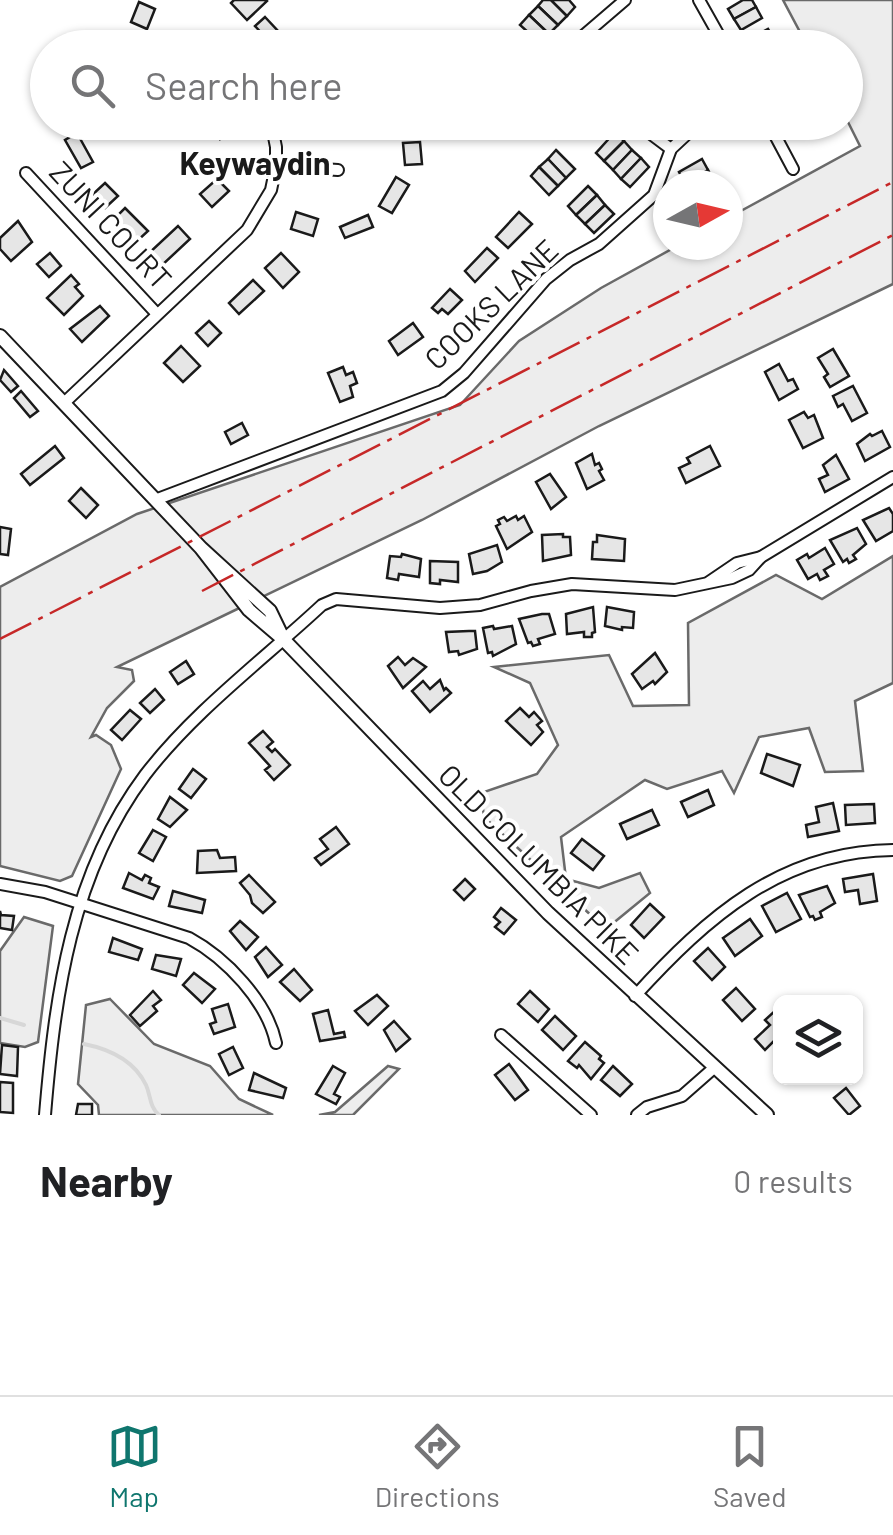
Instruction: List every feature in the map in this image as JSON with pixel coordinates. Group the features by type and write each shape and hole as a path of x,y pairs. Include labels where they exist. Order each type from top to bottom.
{"street":[{"path":"590,30 625,0"},
{"path":"699,0 716,30"},
{"path":"64,404 247,230 271,190 276,166 273,140"},
{"path":"659,140 670,149"},
{"name":"COOKS LANE","path":"155,500 442,391 464,373 546,279 599,244 654,195 670,149 680,140"},
{"path":"778,140 793,169"},
{"path":"276,166 338,170"},
{"name":"ZUNI COURT","path":"26,173 157,314"},
{"name":"OLD COLUMBIA PIKE","path":"0,336 200,548 249,610 284,640 478,844 635,996 767,1115"},
{"path":"45,1115 59,996 78,902 100,850 146,775 191,724 322,605 336,599 462,608 572,584 658,590 740,575 761,557 893,476"},
{"path":"635,996 703,926 789,870 841,854 893,850"},
{"path":"0,884 46,892 189,938 203,946 217,956 261,1006 276,1043"},
{"path":"501,1034 592,1115"},
{"path":"637,1115 682,1096 715,1067"}],"shaded area":[{"path":"783,0 893,0 893,284 599,426 422,520 117,667 132,670 134,681 107,708 91,737 96,735 111,745 121,769 72,876 60,881 0,866 0,587 137,514 460,405 519,341 653,259 743,260 743,210 860,146 857,140 863,140 863,30 799,30"},
{"path":"893,556 893,683 855,701 863,771 825,772 809,728 759,737 734,793 722,771 667,789 645,780 561,837 566,879 599,888 640,873 650,893 606,929 484,817 481,793 537,774 558,745 530,683 494,667 609,655 633,706 689,705 688,623 776,575 822,599"},
{"path":"24,917 53,926 38,1042 25,1047 0,1043 0,951"},
{"path":"110,999 154,1044 210,1066 239,1099 273,1115 99,1115 98,1105 78,1084 86,1005"},
{"path":"388,1066 399,1069 353,1115 319,1115 335,1112"}],"building":[{"path":"543,0 551,0 567,16 558,25 538,6"},
{"path":"551,0 569,0 575,7 567,16"},
{"path":"743,0 752,0 756,7 734,19 728,9"},
{"path":"267,1 247,20 231,3"},
{"path":"139,2 155,9 147,29 131,22"},
{"path":"538,6 558,25 545,30 529,15"},
{"path":"756,7 762,18 741,30 734,19"},
{"path":"529,15 545,30 526,30 520,25"},
{"path":"265,17 277,30 259,30 255,26"},
{"path":"65,140 81,140 93,162 81,168"},
{"path":"608,140 624,141 604,161 596,153"},
{"path":"624,141 632,150 613,170 604,161"},
{"path":"420,142 422,164 405,165 403,143"},
{"path":"556,150 575,169 566,178 548,159"},
{"path":"632,150 641,158 621,179 613,170"},
{"path":"641,158 649,167 630,187 621,179"},
{"path":"548,159 566,178 558,186 539,167"},
{"path":"702,159 708,170 683,170"},
{"path":"539,167 558,186 549,195 531,176"},
{"path":"396,177 409,185 392,213 379,206"},
{"path":"217,179 229,191 212,207 200,194"},
{"path":"105,183 118,196 105,208 92,195"},
{"path":"588,186 597,195 576,215 568,206"},
{"path":"597,195 605,205 585,224 576,215"},
{"path":"605,205 614,214 594,233 585,224"},
{"path":"125,208 148,231 136,242 114,219"},
{"path":"296,212 318,219 313,236 291,229"},
{"path":"519,212 532,224 508,248 496,237"},
{"path":"368,215 373,227 345,238 340,227"},
{"path":"18,221 32,242 11,261 0,249 0,238"},
{"path":"178,226 190,239 160,267 148,254"},
{"path":"487,248 498,258 475,282 465,271"},
{"path":"50,253 61,266 49,277 37,264"},
{"path":"281,253 299,272 283,288 265,268"},
{"path":"71,275 83,296 64,315 47,298"},
{"path":"253,280 264,291 239,314 229,303"},
{"path":"450,289 462,300 448,314 442,309 438,313 432,308"},
{"path":"100,306 109,316 82,342 70,329"},
{"path":"209,321 221,333 208,346 196,333"},
{"path":"413,323 423,337 398,355 389,341"},
{"path":"181,346 200,366 183,382 164,363"},
{"path":"833,349 849,376 830,387 824,377 828,374 818,358"},
{"path":"779,364 788,381 793,379 798,389 779,400 765,372"},
{"path":"343,367 346,375 353,372 357,383 350,386 353,397 340,402 328,373"},
{"path":"4,370 18,386 11,392 0,380"},
{"path":"853,386 867,413 852,421 843,404 838,407 833,396"},
{"path":"21,391 38,411 30,417 14,398"},
{"path":"804,412 808,418 814,415 823,438 803,448 789,420"},
{"path":"242,423 248,435 231,444 225,432"},
{"path":"882,431 890,447 865,461 857,444"},
{"path":"55,446 64,458 30,485 21,474"},
{"path":"710,446 720,466 686,483 679,468 690,463 687,458"},
{"path":"592,454 604,480 587,489 576,463"},
{"path":"836,455 849,479 825,492 819,479 828,475 823,465"},
{"path":"550,474 566,497 551,509 536,482"},
{"path":"81,488 98,505 86,518 69,501"},
{"path":"889,508 893,531 876,541 863,520"},
{"path":"516,516 518,520 524,516 532,532 507,549 496,526 504,517 507,521"},
{"path":"0,527 11,529 8,555 0,554"},
{"path":"857,528 866,544 853,555 856,559 843,562 830,540"},
{"path":"542,535 570,537 571,555 543,561"},
{"path":"597,535 625,539 624,561 592,559"},
{"path":"497,545 502,562 473,574 469,554"},
{"path":"825,548 834,564 824,570 828,576 820,580 817,574 808,579 797,560"},
{"path":"402,554 421,559 419,577 399,574 398,580 387,578 390,556"},
{"path":"430,561 458,562 458,582 430,583"},
{"path":"593,607 592,637 584,637 584,632 567,634 566,614"},
{"path":"607,607 634,612 633,628 605,626"},
{"path":"549,614 555,634 538,639 540,644 533,646 528,643 519,619"},
{"path":"512,626 516,644 493,656 488,653 483,628"},
{"path":"475,631 477,649 459,655 458,651 449,652 446,632"},
{"path":"655,653 667,672 655,684 653,681 642,689 632,674"},
{"path":"398,657 405,665 413,658 426,667 403,688 388,666"},
{"path":"186,661 194,674 178,684 170,672"},
{"path":"440,680 444,690 451,693 430,712 412,691 423,681 430,689"},
{"path":"155,689 164,700 150,713 140,703"},
{"path":"520,708 529,717 534,712 542,721 537,725 543,732 531,745 506,721"},
{"path":"130,710 141,719 122,740 111,730"},
{"path":"263,731 273,742 267,747 272,752 275,749 290,765 274,780 265,770 270,766 249,743"},
{"path":"767,754 800,765 793,786 761,773"},
{"path":"193,769 206,779 191,798 179,789"},
{"path":"708,790 714,805 688,817 681,802"},
{"path":"170,797 187,810 170,827 158,819"},
{"path":"833,803 839,831 808,837 806,825 819,822 816,807"},
{"path":"874,804 875,823 846,825 845,805"},
{"path":"652,810 659,825 627,839 620,824"},
{"path":"336,827 349,844 321,865 315,858 328,849 320,839"},
{"path":"153,830 166,837 153,861 139,853"},
{"path":"582,839 604,856 593,870 571,853"},
{"path":"217,850 220,858 235,857 236,871 197,873 198,851"},
{"path":"129,873 142,880 145,875 151,878 149,883 159,887 153,899 123,888"},
{"path":"873,874 877,901 860,904 858,890 845,892 843,879"},
{"path":"249,875 275,902 263,913 240,883"},
{"path":"465,879 475,889 464,900 454,890"},
{"path":"827,886 835,903 815,920 799,895"},
{"path":"173,891 205,900 202,913 169,906"},
{"path":"787,893 801,919 776,932 762,906"},
{"path":"650,904 664,917 644,938 631,925"},
{"path":"501,908 516,920 504,934 495,927 500,922 494,917"},
{"path":"0,911 1,915 14,916 12,930 0,928"},
{"path":"750,919 762,936 735,956 723,938"},
{"path":"240,921 258,937 246,950 230,931"},
{"path":"113,938 142,949 138,960 109,952"},
{"path":"266,947 282,965 268,977 255,957"},
{"path":"708,948 725,967 712,980 694,961"},
{"path":"156,955 181,959 176,976 152,969"},
{"path":"294,969 312,990 300,1001 280,982"},
{"path":"194,973 215,989 202,1003 183,985"},
{"path":"736,988 755,1009 742,1021 723,1000"},
{"path":"153,991 161,1000 153,1006 157,1011 140,1026 130,1015"},
{"path":"530,991 549,1009 538,1022 518,1004"},
{"path":"377,995 388,1006 368,1025 355,1011"},
{"path":"228,1004 235,1027 214,1034 210,1024 216,1022 212,1009"},
{"path":"328,1010 334,1034 344,1032 345,1037 320,1041 313,1014"},
{"path":"773,1013 773,1042 765,1050 755,1039 770,1025 765,1020"},
{"path":"555,1016 576,1036 563,1050 542,1030"},
{"path":"394,1021 410,1039 396,1051 384,1030"},
{"path":"585,1042 604,1063 591,1079 579,1065 577,1068 568,1061"},
{"path":"2,1045 18,1047 17,1076 0,1074"},
{"path":"233,1047 243,1068 229,1075 219,1054"},
{"path":"509,1064 528,1090 515,1100 495,1075"},
{"path":"333,1066 345,1073 334,1094 340,1097 336,1104 316,1094"},
{"path":"613,1066 632,1084 620,1096 601,1080"},
{"path":"254,1073 286,1088 283,1098 249,1090"},
{"path":"0,1082 13,1083 13,1113 0,1112"},
{"path":"846,1088 860,1106 849,1115 834,1098"},
{"path":"78,1104 92,1104 92,1115 76,1115"}],"waterway":[{"path":"0,1018 24,1025"},
{"path":"84,1044 128,1062 141,1076 159,1115"}],"power":[{"path":"0,639 893,182"},
{"path":"202,591 893,235"}],"district":[{"name":"Keywaydin","path":"255,164"}]}
